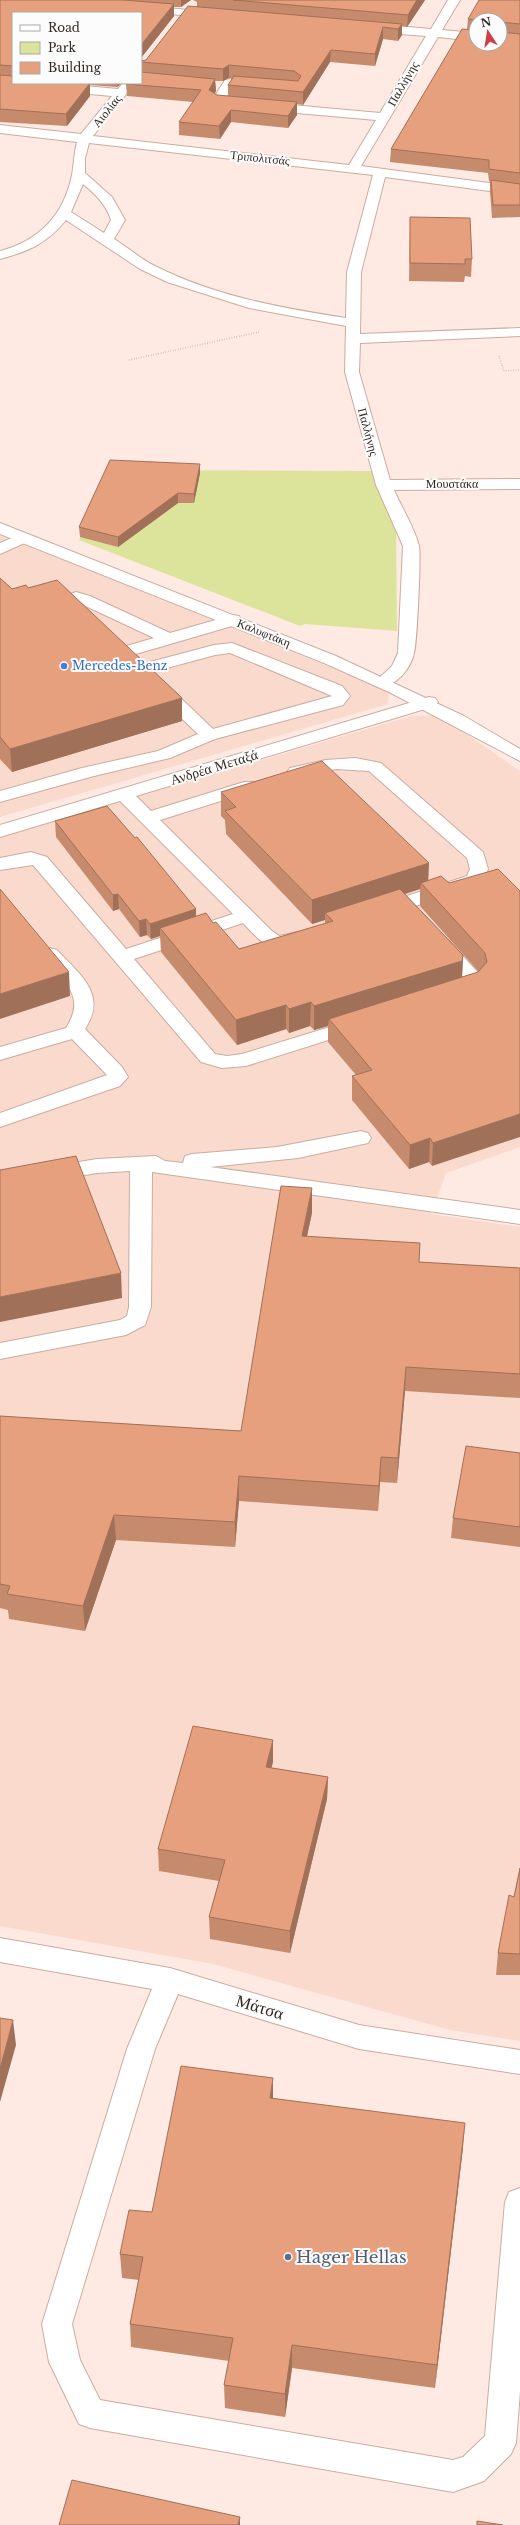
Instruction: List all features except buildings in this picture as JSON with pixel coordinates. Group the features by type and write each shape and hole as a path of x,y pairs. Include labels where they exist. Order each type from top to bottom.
{"street":[{"path":"176,25 195,0"},
{"name":"Παλλήνης","path":"354,169 432,33 454,0"},
{"path":"132,8 225,16"},
{"path":"361,28 468,36"},
{"path":"0,82 12,83"},
{"path":"265,86 229,83 217,102 384,117"},
{"path":"20,84 120,94"},
{"name":"Αιολίας","path":"84,139 128,84"},
{"path":"211,86 226,87"},
{"name":"Τριπολιτσάς","path":"0,129 354,169 520,191"},
{"path":"0,255 30,245 56,227 65,214 80,174 79,158 84,139"},
{"name":"Παλλήνης","path":"380,173 354,272 351,339 352,372 384,485 411,546 406,653 399,668 384,681"},
{"path":"80,174 104,197 117,214 118,220 108,240"},
{"path":"65,214 108,240 150,269 176,280 228,297 313,317 352,323"},
{"path":"351,339 520,332"},
{"name":"Μουστάκα","path":"384,485 520,484"},
{"name":"Καλυφτάκη","path":"0,528 384,681 428,702 476,728 520,756"},
{"path":"0,549 23,538"},
{"path":"95,628 68,604 68,600 76,597 84,599 169,639"},
{"path":"209,735 116,648 169,639 233,620"},
{"path":"0,797 89,772 153,759 191,745 209,735 337,701 341,696 336,690 232,648 214,650 141,670"},
{"name":"Ανδρέα Μεταξά","path":"0,831 428,702"},
{"path":"150,817 273,779 334,763 353,762 375,767 476,856 480,869 475,880 366,916"},
{"path":"124,794 150,817 246,916 275,943 314,933"},
{"path":"0,864 31,858 40,861 208,1058 218,1062 233,1063 246,1060 372,1020"},
{"path":"404,903 472,977 474,984 468,990 438,999"},
{"path":"121,957 246,916"},
{"path":"0,1054 73,1032 83,1019 86,1003 83,993 36,939"},
{"path":"0,1120 113,1082 118,1077 115,1071 81,1035 73,1032"},
{"path":"0,1182 97,1166 242,1159 323,1148 361,1138"},
{"path":"141,1164 520,1217"},
{"path":"0,1351 126,1328 137,1320 140,1308 141,1164"},
{"name":"Μάτσα","path":"0,1950 170,1980 359,2037 520,2063"},
{"path":"170,1980 141,2049 57,2324 64,2362 90,2413 453,2476 473,2470 500,2443 520,2202"}],"path":[{"path":"129,360 211,344 313,317"}],"shaded area":[{"path":"0,533 389,691 388,704 0,817"},
{"path":"439,715 520,771 520,1147 446,1173 431,1214 520,1227 520,2041 450,2030 213,1964 0,1926 0,837 411,716"}],"green space":[{"path":"111,470 371,471 396,530 397,631 305,624 300,626 79,540"}],"place":[{"name":"Mercedes-Benz","path":"64,666"},
{"name":"Hager Hellas","path":"288,2257"}]}
